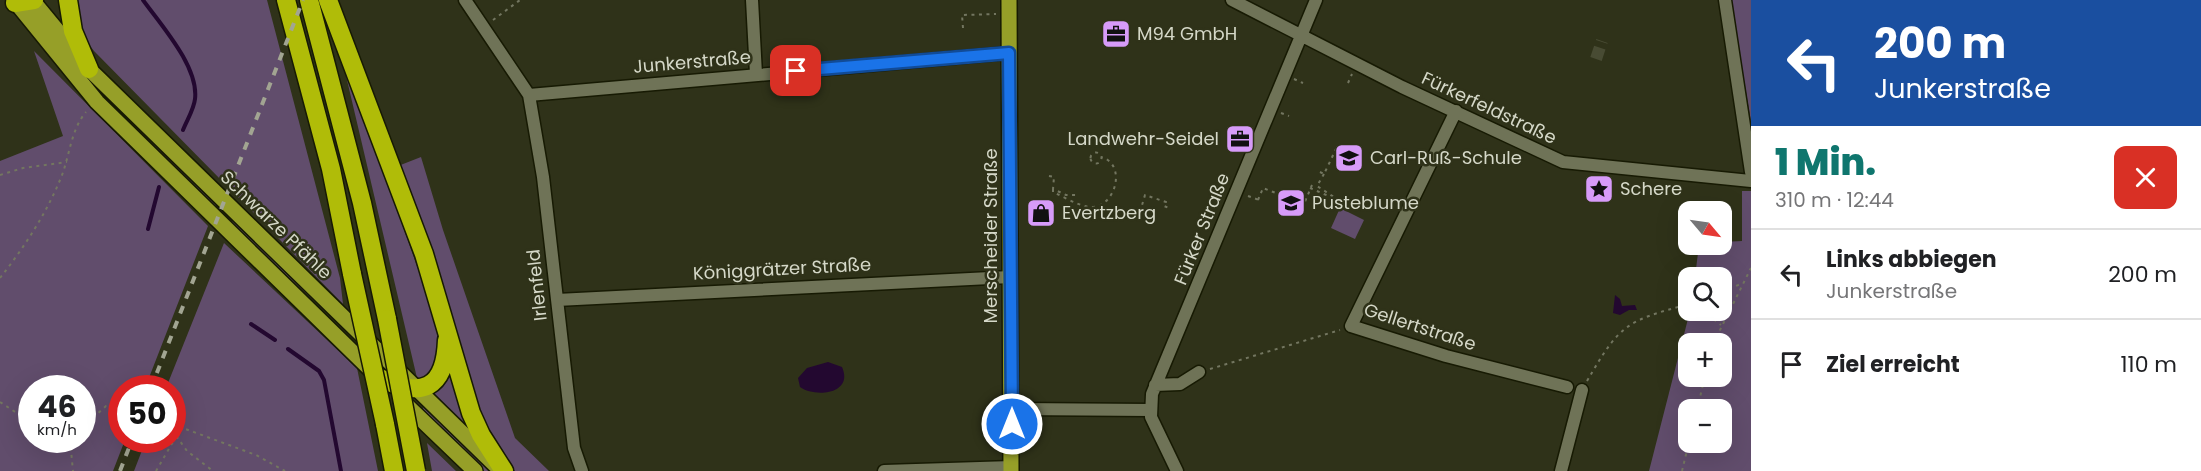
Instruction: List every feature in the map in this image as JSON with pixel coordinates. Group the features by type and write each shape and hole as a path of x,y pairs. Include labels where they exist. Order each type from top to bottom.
{"highway":[{"path":"68,0 73,31 89,69"},
{"path":"309,0 362,202 416,471"},
{"path":"328,0 406,203 448,326 475,423 503,471"},
{"path":"286,3 331,169 394,471"},
{"path":"380,378 396,386 417,390 433,383 442,373 445,365 448,326"}],"main road":[{"name":"Merscheider Straße","path":"1009,0 1012,469"},
{"name":"Schwarze Pfähle","path":"24,1 89,69 503,471"},
{"name":"Schwarze Pfähle","path":"24,1 97,102 475,471"}],"street":[{"path":"465,0 529,95"},
{"path":"752,0 756,74"},
{"name":"Fürkerfeldstraße","path":"1232,0 1563,162 1751,181"},
{"name":"Fürker Straße","path":"1150,410 1155,385 1316,0"},
{"path":"1725,0 1751,172"},
{"name":"Junkerstraße","path":"529,95 1009,53"},
{"name":"Irlenfeld","path":"529,95 543,177 574,448 582,471"},
{"name":"Gellertstraße","path":"1456,111 1351,326 1416,347 1567,387"},
{"name":"Königgrätzer Straße","path":"556,300 1010,277"},
{"path":"1155,385 1180,384 1198,372"},
{"path":"1561,471 1582,390"},
{"path":"1012,409 1150,410 1154,425 1177,471"},
{"path":"884,471 1012,469"}],"path":[{"path":"483,28 520,0"},
{"path":"963,28 962,15 996,14"},
{"path":"0,278 41,217 67,162 77,124 97,102"},
{"path":"1337,147 1317,186 1340,201"},
{"path":"1049,176 1054,177 1053,192 1087,207 1096,206 1106,201 1114,190 1116,176 1111,163 1101,157"},
{"path":"0,175 22,168 67,162"},
{"path":"1258,200 1263,188 1304,204 1311,187 1340,201"},
{"path":"1053,189 1066,195 1079,195"},
{"path":"1140,212 1145,195 1166,202 1164,206 1171,209"},
{"path":"1340,201 1338,205 1343,209"},
{"path":"1718,333 1751,268"},
{"path":"1732,287 1741,284"},
{"path":"1582,390 1603,351 1627,327 1648,315 1678,307"},
{"path":"1716,321 1721,325"},
{"path":"1198,372 1351,326"},
{"path":"0,402 18,414"},
{"path":"96,415 108,406"},
{"path":"186,429 256,455 285,471"},
{"path":"186,449 213,471"},
{"path":"72,453 74,471"},
{"path":"156,471 166,453"},
{"path":"1682,471 1686,453"}],"shaded area":[{"path":"75,0 267,0 340,278 343,304 94,51 80,33"},
{"path":"1731,0 1751,0 1751,122 1733,14"},
{"path":"40,26 217,202 215,208 106,101"},
{"path":"339,46 435,317 439,348 436,361 428,377 417,378"},
{"path":"34,51 208,226 150,375 108,375 108,453 120,453 113,471 0,471 0,161 63,136"},
{"path":"421,157 443,230 515,438 549,471 515,471 498,454 482,425 398,166"},
{"path":"1742,191 1751,191 1751,471 1649,471 1678,358 1678,387 1732,387 1732,333 1684,333 1687,321 1732,321 1732,267 1696,267 1698,255 1732,255 1732,242 1742,241"},
{"path":"1340,208 1364,220 1355,239 1331,228"},
{"path":"233,220 325,308 333,318 231,224"},
{"path":"224,243 357,368 378,471 134,471 141,453 186,453 186,375 171,375"},
{"path":"1615,295 1620,299 1622,306 1635,305 1637,310 1629,310 1620,315 1613,313"},
{"path":"828,362 842,367 843,383 838,388 823,393 800,387 798,378 807,368"},
{"path":"451,363 472,433 433,396"},
{"path":"423,407 492,471 484,471 424,415"},
{"path":"427,443 456,471 432,471"}],"waterway":[{"path":"143,0 177,47 191,74 195,87 195,99 183,130"},
{"path":"148,229 159,187"},
{"path":"251,324 275,340"},
{"path":"288,349 319,371 324,380 341,471"}],"tunnel":[{"path":"1596,59 1602,41"}],"railway":[{"path":"156,375 303,0"},
{"path":"120,471 127,453"}],"place":[{"name":"M94 GmbH","path":"1116,34"},
{"name":"Landwehr-Seidel","path":"1240,139"},
{"name":"Carl-Ruß-Schule","path":"1349,158"},
{"name":"Schere","path":"1599,189"},
{"name":"Pusteblume","path":"1291,203"},
{"name":"Evertzberg","path":"1041,213"}],"route":[{"path":"796,71 1009,53 1012,424"}]}
